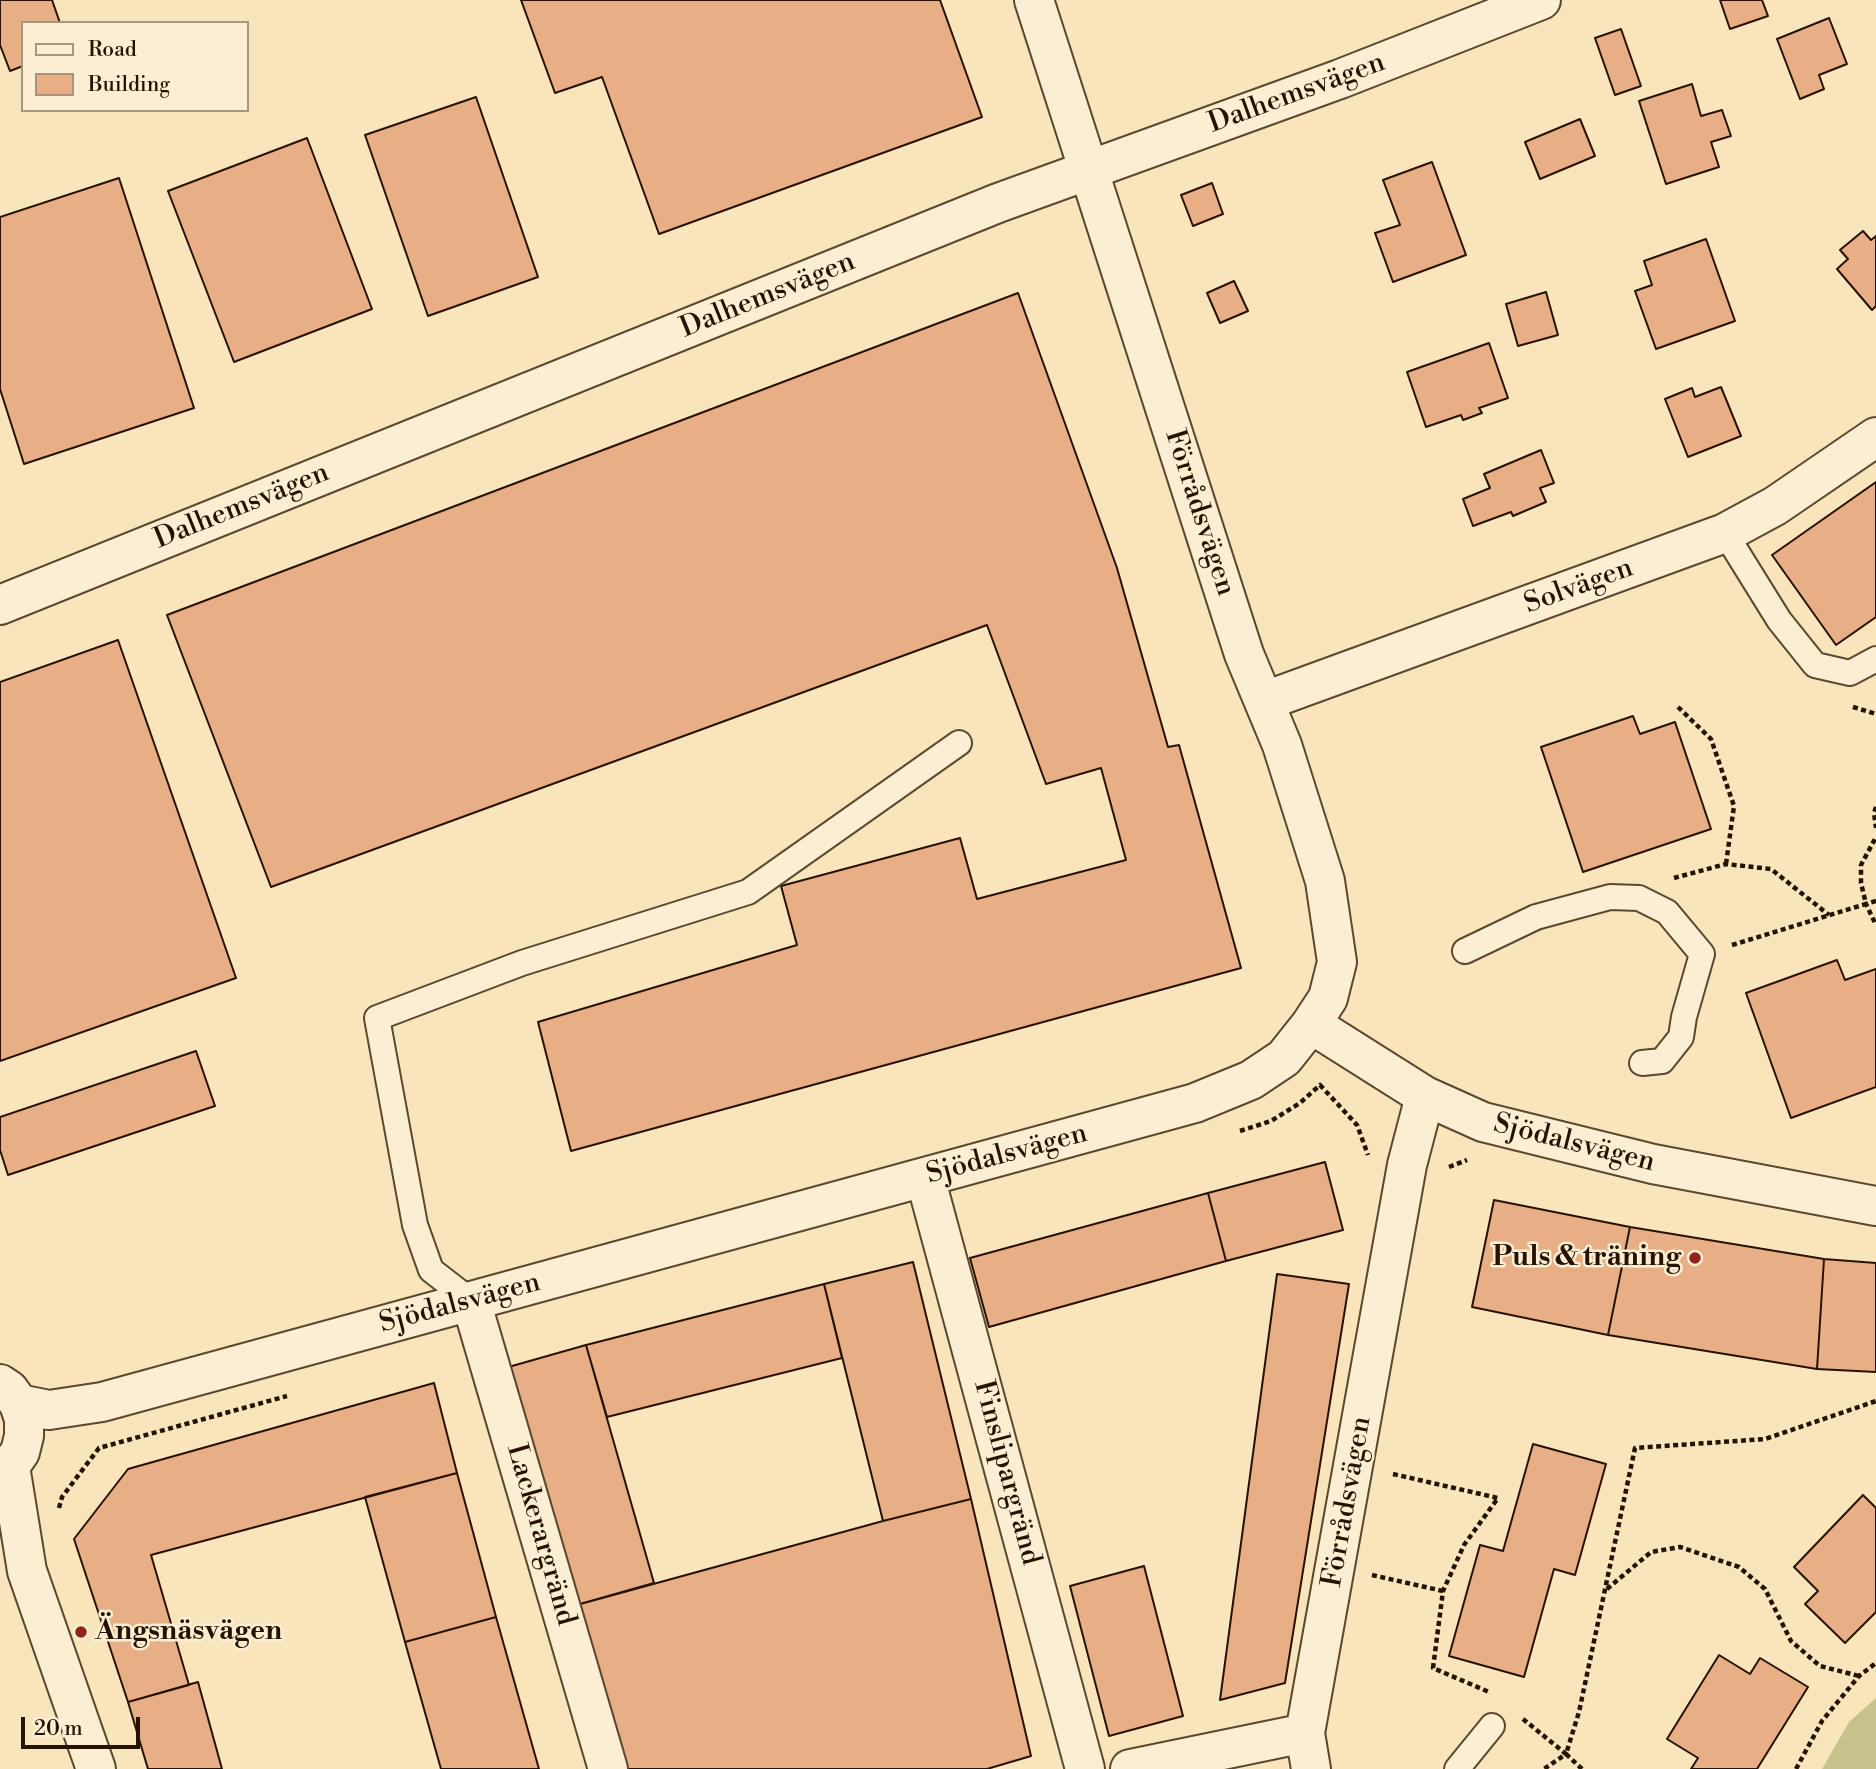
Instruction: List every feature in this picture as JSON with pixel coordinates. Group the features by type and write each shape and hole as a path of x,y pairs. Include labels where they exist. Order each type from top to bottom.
{"street":[{"name":"Förrådsvägen","path":"1034,0 1244,654 1282,745 1325,881 1337,962 1328,998 1311,1024"},
{"name":"Dalhemsvägen","path":"0,605 985,208 1340,79 1541,0"},
{"name":"Solvägen","path":"1265,701 1725,533 1775,506 1876,437"},
{"name":"Sjödalsvägen","path":"9,1394 49,1410 102,1402 1195,1103 1251,1080 1284,1058 1311,1024 1425,1096 1483,1122 1653,1164 1876,1206"},
{"name":"Förrådsvägen","path":"1130,1769 1308,1751 1336,1567 1407,1165 1425,1096"},
{"name":"Finslipargränd","path":"925,1177 1085,1769"},
{"name":"Lackerargränd","path":"471,1301 608,1769"},
{"path":"9,1394 24,1419 24,1436 10,1464 27,1571 96,1769"},
{"name":"Sjödalsvägen","path":"10,1464 102,1402"},
{"path":"0,1532 27,1571"}],"lane":[{"path":"1725,533 1779,620 1815,665 1850,673 1876,659"},
{"path":"471,1301 431,1270 415,1225 377,1018 522,963 748,892 959,743"},
{"path":"1465,951 1536,917 1610,897 1639,898 1667,912 1702,954 1681,1037 1662,1061 1642,1063"},
{"path":"1457,1769 1492,1726"}],"path":[{"path":"1843,704 1876,714"},
{"path":"1678,707 1711,739 1734,806 1726,864"},
{"path":"1876,807 1876,828"},
{"path":"1876,837 1861,865 1861,883 1866,905 1876,925"},
{"path":"1610,897 1726,864 1771,869 1830,916"},
{"path":"1702,954 1876,901"},
{"path":"1238,1132 1270,1121 1300,1103 1320,1085 1357,1125 1370,1158"},
{"path":"56,1518 62,1497 99,1448 298,1393"},
{"path":"1544,1769 1566,1755 1579,1712 1635,1448 1765,1439 1876,1401"},
{"path":"1354,1465 1498,1498 1464,1545 1443,1591 1433,1668 1491,1693"},
{"path":"1605,1591 1651,1552 1680,1547 1740,1567 1765,1589 1791,1641 1820,1666 1859,1676"},
{"path":"1336,1567 1443,1591"},
{"path":"1796,1769 1822,1721 1859,1676 1876,1663"},
{"path":"1513,1710 1582,1769"}],"shaded area":[{"path":"1876,1698 1876,1769 1822,1769 1849,1722"}],"building":[{"path":"0,0 52,0 59,21 21,21 21,67 10,71 0,45"},
{"path":"521,0 940,0 982,117 659,234 602,77 555,93"},
{"path":"1720,0 1762,0 1768,16 1730,29"},
{"path":"1829,18 1847,64 1819,75 1824,89 1800,99 1777,39"},
{"path":"1621,29 1641,86 1615,95 1595,38"},
{"path":"1692,84 1701,116 1722,110 1731,136 1711,142 1719,167 1666,184 1639,101"},
{"path":"476,97 538,277 428,316 365,135"},
{"path":"1580,119 1595,156 1540,179 1525,142"},
{"path":"307,138 372,309 234,362 168,191"},
{"path":"1432,162 1466,255 1393,282 1375,233 1400,225 1383,180"},
{"path":"119,178 194,408 24,464 0,389 0,217"},
{"path":"1212,183 1223,214 1193,226 1181,195"},
{"path":"1863,231 1871,240 1876,236 1876,306 1872,310 1837,269 1848,259 1840,250"},
{"path":"1706,239 1735,321 1656,349 1635,291 1652,285 1644,261"},
{"path":"1234,281 1248,311 1220,323 1207,293"},
{"path":"1546,292 1558,335 1518,346 1506,304"},
{"path":"1018,293 1117,568 1168,747 1179,745 1241,968 571,1151 538,1022 797,945 781,886 960,838 977,899 1126,860 1101,768 1046,784 987,625 271,887 167,615"},
{"path":"1489,343 1508,398 1479,408 1482,413 1463,420 1461,415 1426,427 1407,372"},
{"path":"1721,387 1741,436 1688,457 1665,399 1692,388 1695,397"},
{"path":"1541,450 1554,483 1540,488 1546,502 1513,516 1511,512 1473,526 1463,499 1490,488 1484,474"},
{"path":"1876,482 1876,617 1836,645 1772,555"},
{"path":"118,640 236,978 0,1061 0,682"},
{"path":"1633,716 1640,734 1675,722 1711,829 1583,872 1541,747"},
{"path":"1837,960 1845,980 1876,969 1876,1087 1791,1118 1746,993"},
{"path":"196,1051 215,1106 8,1175 0,1150 0,1117"},
{"path":"1325,1162 1343,1230 1226,1261 1208,1193"},
{"path":"1208,1193 1226,1261 989,1327 970,1258"},
{"path":"1494,1200 1630,1227 1608,1335 1472,1307"},
{"path":"1630,1227 1824,1259 1817,1369 1608,1335"},
{"path":"1824,1259 1876,1263 1876,1372 1817,1369"},
{"path":"913,1262 971,1499 883,1521 824,1284"},
{"path":"1277,1274 1349,1284 1285,1683 1220,1700"},
{"path":"824,1284 842,1358 607,1417 586,1345"},
{"path":"586,1345 654,1583 573,1606 505,1368"},
{"path":"434,1383 457,1473 151,1555 189,1685 128,1702 74,1539 128,1469"},
{"path":"1533,1444 1606,1464 1575,1575 1554,1569 1524,1677 1449,1656 1480,1545 1503,1551"},
{"path":"457,1473 496,1617 405,1642 365,1497"},
{"path":"1863,1495 1876,1508 1876,1612 1845,1643 1805,1604 1818,1591 1794,1567"},
{"path":"971,1499 1031,1756 987,1769 626,1769 573,1606"},
{"path":"1144,1566 1183,1716 1109,1736 1070,1586"},
{"path":"496,1617 539,1769 441,1769 405,1642"},
{"path":"1719,1655 1750,1674 1760,1658 1808,1687 1757,1769 1691,1769 1698,1758 1667,1739"},
{"path":"198,1682 222,1769 148,1769 128,1702"}],"place":[{"name":"Puls & träning","path":"1695,1258"},
{"name":"Ängsnäsvägen","path":"81,1632"}]}
